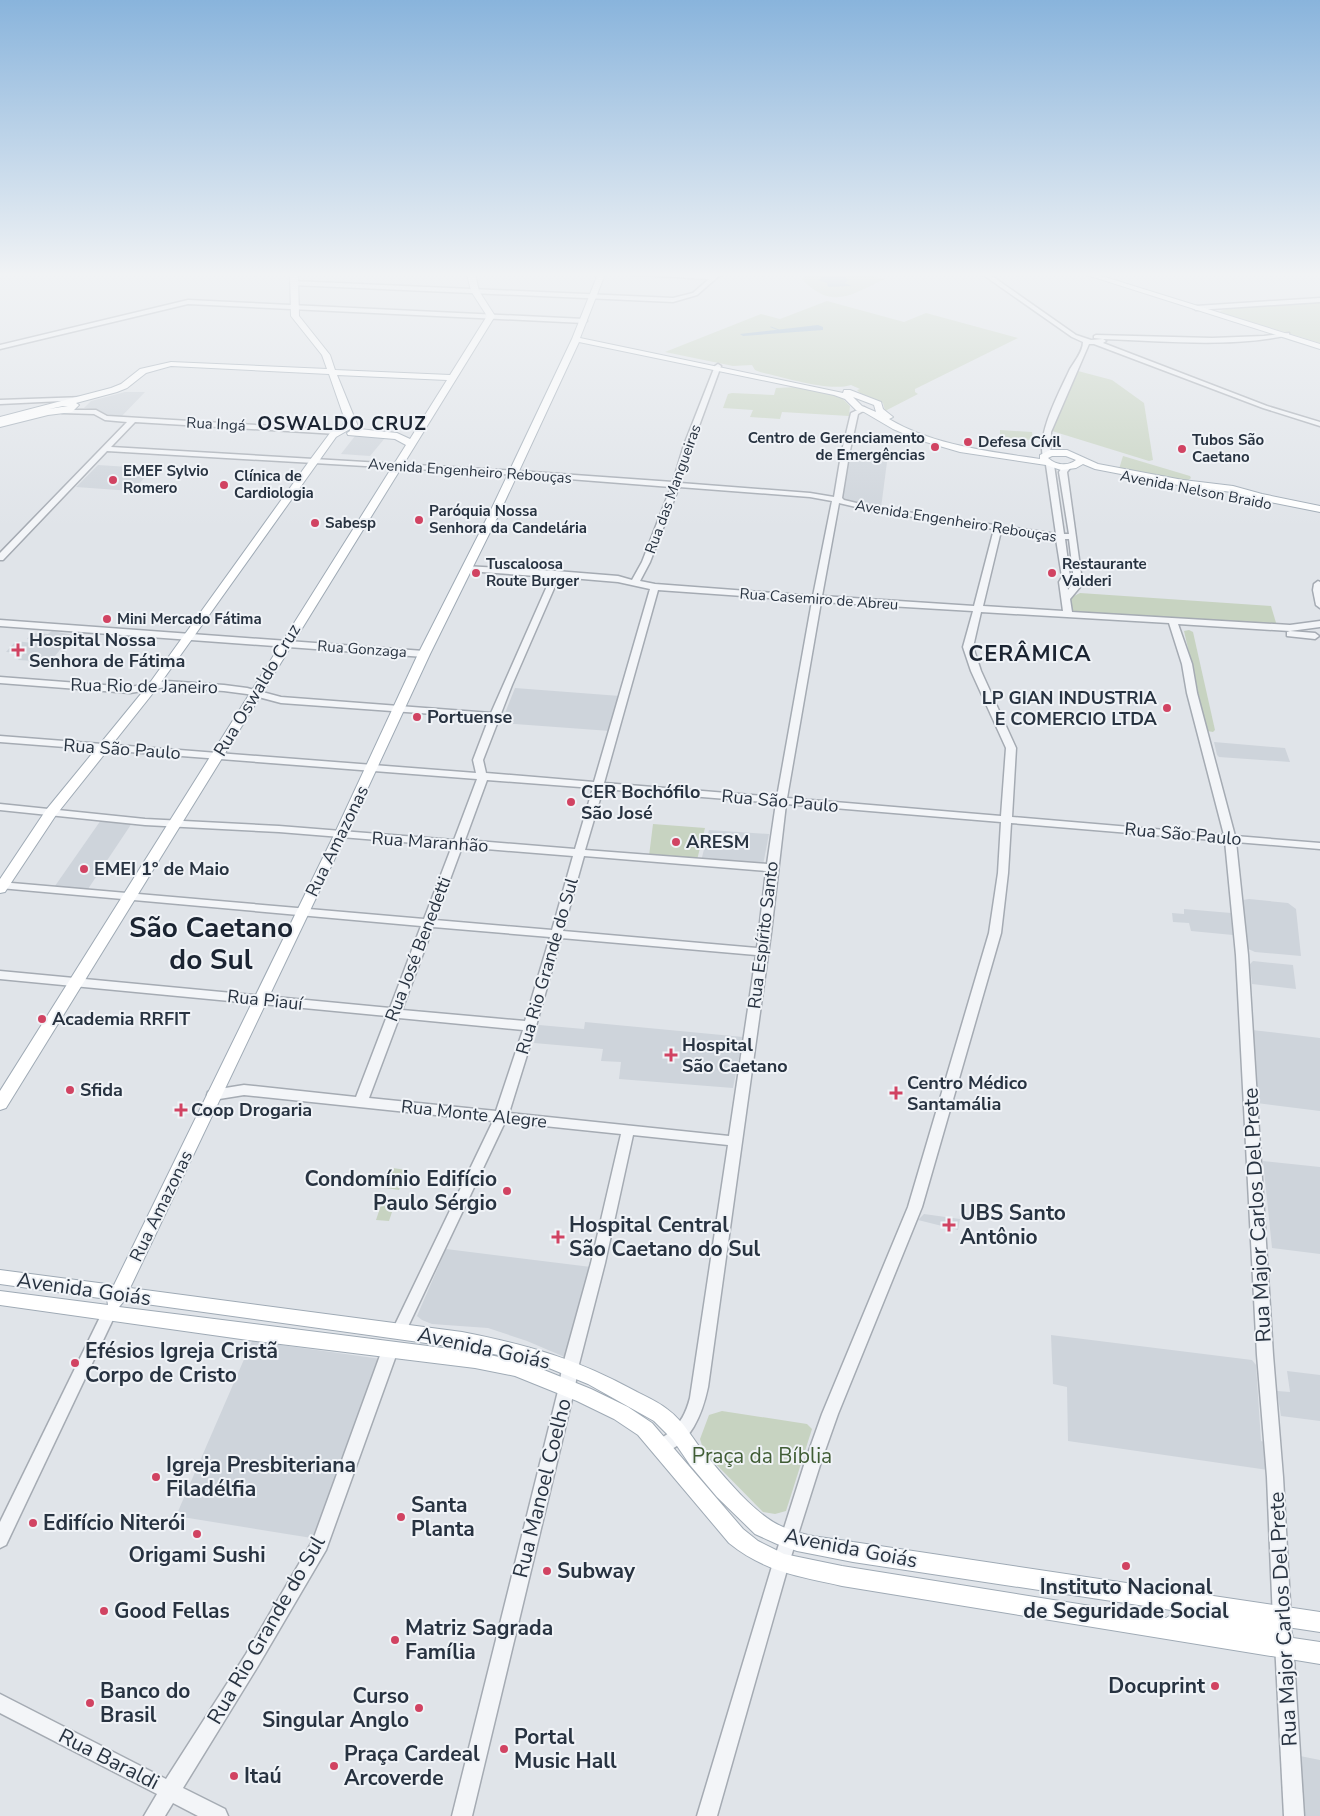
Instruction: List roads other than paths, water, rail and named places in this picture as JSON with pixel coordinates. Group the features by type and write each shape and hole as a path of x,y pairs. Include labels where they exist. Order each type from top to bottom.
{"main road":[{"path":"327,359 349,420 358,433"},
{"name":"Rua Oswaldo Cruz","path":"0,1104 463,359"},
{"name":"Rua Amazonas","path":"109,1313 340,835 424,654 566,359"},
{"path":"677,359 836,393 868,406"},
{"path":"0,424 48,412 60,405 77,409 124,390 149,372 171,364"},
{"path":"0,420 114,390 124,386 143,371 171,364 451,378"},
{"path":"717,367 853,394 896,427 922,438 963,450 1047,460 1055,452 1067,453 1076,456 1071,467"},
{"path":"827,388 848,389"},
{"path":"1,886 51,813 153,686 313,462 337,432 346,428 349,420"},
{"name":"Rua Ingá","path":"337,432 396,436 410,443"},
{"name":"Avenida Nelson Braido","path":"1047,460 1071,467 1320,509"},
{"name":"Avenida Nelson Braido","path":"1227,492 1320,513"},
{"path":"1284,502 1295,508"},
{"name":"Avenida Goiás","path":"0,1277 398,1330 492,1345 527,1353 570,1368 650,1407 680,1434 697,1459 743,1511 769,1532 789,1539 853,1552 1283,1633 1320,1653"},
{"name":"Avenida Goiás","path":"0,1298 499,1364 534,1374 634,1421 653,1436 680,1472 736,1536 751,1548 781,1563 877,1583 1169,1628 1283,1633 1320,1622"}],"street":[{"path":"1068,615 1063,582 1066,577 1047,460 1046,432 1074,368 1081,359"},
{"path":"1140,359 1265,407 1320,424"},
{"path":"1144,359 1270,404 1320,419"},
{"name":"Rua das Mangueiras","path":"635,582 646,562 676,484 688,445 717,367"},
{"path":"0,402 60,405"},
{"name":"Rua Espírito Santo","path":"662,1447 680,1434 691,1419 699,1395 762,952 771,868 816,599 851,425 855,413 868,406"},
{"name":"Rua Ingá","path":"77,409 96,412 107,418 337,432"},
{"path":"0,558 133,420"},
{"path":"1046,443 1052,448 1067,453"},
{"name":"Avenida Engenheiro Rebouças","path":"106,449 512,473 810,494 856,506 1061,538 1073,536"},
{"path":"1066,598 1078,583 1073,536 1071,467"},
{"path":"707,1816 781,1563 830,1414 915,1207 943,1117 995,933 1002,873 1010,748 976,671 968,646 998,528"},
{"name":"Rua Casemiro de Abreu","path":"467,568 556,574 635,582 655,587 1068,615 1187,628 1204,625"},
{"path":"454,775 468,771 478,764 496,716 556,574"},
{"path":"1319,582 1317,590 1320,605"},
{"name":"Rua Rio Grande do Sul","path":"398,1330 501,1117 530,1026 580,853 597,785 614,733 655,587"},
{"name":"Rua Gonzaga","path":"0,623 424,654"},
{"path":"1204,625 1290,628 1318,624"},
{"path":"1317,638 1311,632 1318,624"},
{"path":"1204,625 1317,638"},
{"name":"Rua Major Carlos Del Prete","path":"1175,627 1187,664 1192,693 1230,838 1242,955 1264,1345 1275,1477 1294,1816"},
{"name":"Rua Rio de Janeiro","path":"0,680 130,690 166,684 224,688 281,700 496,716"},
{"name":"Rua São Paulo","path":"0,739 597,785 1320,846"},
{"path":"478,764 483,777"},
{"name":"Rua José Benedetti","path":"361,1102 483,777"},
{"name":"Rua Maranhão","path":"0,808 771,868"},
{"path":"1,886 762,952"},
{"name":"Rua Piauí","path":"0,975 530,1026"},
{"name":"Rua Monte Alegre","path":"213,1095 244,1090 735,1141"},
{"name":"Rua Manoel Coelho","path":"462,1816 567,1388 570,1368 598,1263 628,1130"},
{"name":"Rua Amazonas","path":"0,1540 109,1313"},
{"name":"Rua Rio Grande do Sul","path":"154,1816 252,1660 320,1544 390,1350"},
{"name":"Rua Baraldi","path":"0,1704 218,1816"}],"place":[{"name":"Defesa Cívil","path":"968,442"},
{"name":"Centro de Gerenciamento de Emergências","path":"935,447"},
{"name":"Tubos São Caetano","path":"1182,449"},
{"name":"EMEF Sylvio Romero","path":"113,480"},
{"name":"Clínica de Cardiologia","path":"224,485"},
{"name":"Paróquia Nossa Senhora da Candelária","path":"419,520"},
{"name":"Sabesp","path":"315,523"},
{"name":"Tuscaloosa Route Burger","path":"476,573"},
{"name":"Restaurante Valderi","path":"1052,573"},
{"name":"Mini Mercado Fátima","path":"107,619"},
{"name":"Hospital Nossa Senhora de Fátima","path":"18,650"},
{"name":"LP GIAN INDUSTRIA E COMERCIO LTDA","path":"1167,708"},
{"name":"Portuense","path":"417,717"},
{"name":"CER Bochófilo São José","path":"571,802"},
{"name":"ARESM","path":"676,842"},
{"name":"EMEI 1° de Maio","path":"84,869"},
{"name":"Academia RRFIT","path":"42,1019"},
{"name":"Hospital São Caetano","path":"671,1055"},
{"name":"Sfida","path":"70,1090"},
{"name":"Centro Médico Santamália","path":"896,1093"},
{"name":"Coop Drogaria","path":"181,1110"},
{"name":"Condomínio Edifício Paulo Sérgio","path":"507,1191"},
{"name":"UBS Santo Antônio","path":"949,1225"},
{"name":"Hospital Central São Caetano do Sul","path":"558,1237"},
{"name":"Efésios Igreja Cristã Corpo de Cristo","path":"75,1363"},
{"name":"Igreja Presbiteriana Filadélfia","path":"156,1477"},
{"name":"Santa Planta","path":"401,1517"},
{"name":"Edifício Niterói","path":"33,1523"},
{"name":"Origami Sushi","path":"197,1534"},
{"name":"Instituto Nacional de Seguridade Social","path":"1126,1566"},
{"name":"Subway","path":"547,1571"},
{"name":"Good Fellas","path":"104,1611"},
{"name":"Matriz Sagrada Família","path":"395,1640"},
{"name":"Docuprint","path":"1215,1686"},
{"name":"Banco do Brasil","path":"90,1703"},
{"name":"Curso Singular Anglo","path":"419,1708"},
{"name":"Portal Music Hall","path":"504,1749"},
{"name":"Praça Cardeal Arcoverde","path":"334,1766"},
{"name":"Itaú","path":"234,1776"}],"district":[{"name":"OSWALDO CRUZ","path":"342,424"},
{"name":"CERÂMICA","path":"1030,654"},
{"name":"São Caetano do Sul","path":"211,944"}],"park label":[{"name":"Praça da Bíblia","path":"762,1456"}]}
